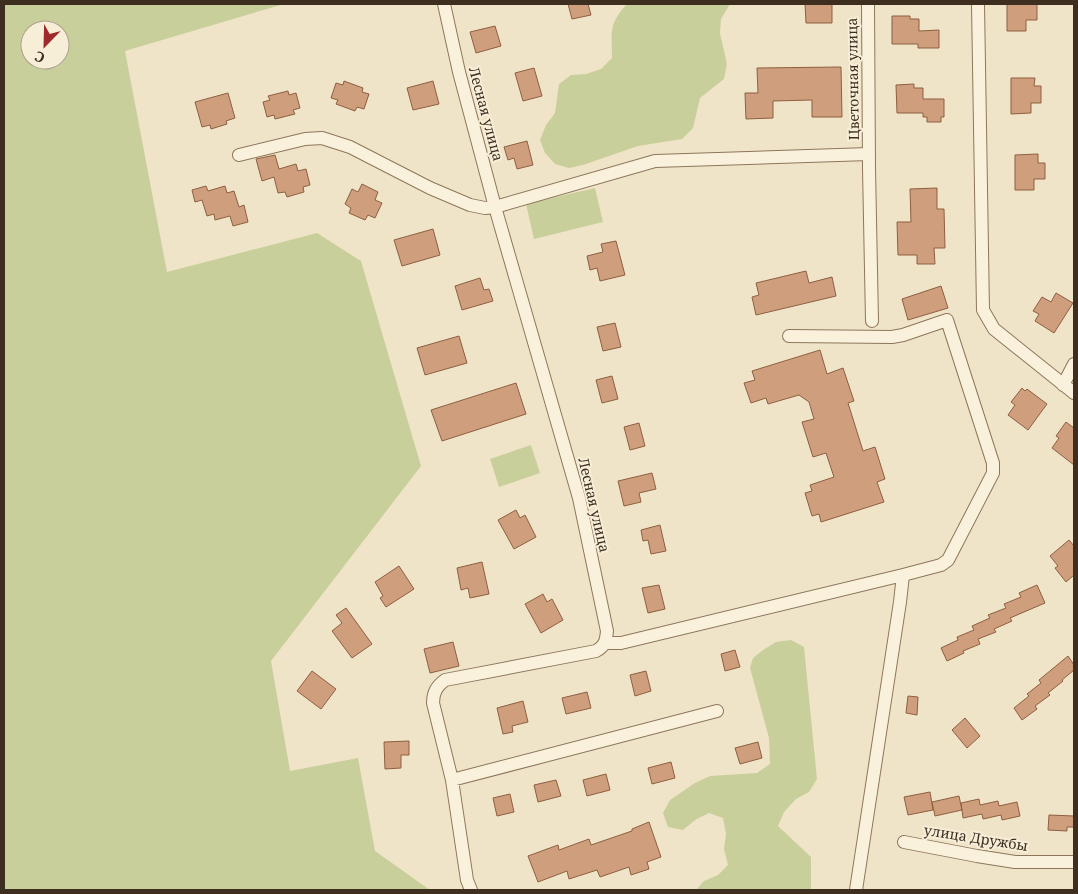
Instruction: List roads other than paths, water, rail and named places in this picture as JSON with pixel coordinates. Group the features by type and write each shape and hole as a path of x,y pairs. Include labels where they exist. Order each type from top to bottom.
{"street":[{"name":"Лесная улица","path":"444,4 459,72 579,498 607,631 605,643"},
{"name":"Цветочная улица","path":"868,4 872,321"},
{"path":"978,4 983,310 994,328 1074,393"},
{"path":"239,155 305,139 322,138 350,147 430,188 470,205 485,208 496,207 655,161 869,154"},
{"path":"471,890 467,880 452,780 433,703 436,689 445,680 596,651 605,643 621,643 903,576 941,565 948,560 993,473 993,463 947,320 892,337 789,336"},
{"path":"1063,385 1074,364"},
{"path":"856,890 903,576"},
{"path":"452,780 717,711"},
{"name":"улица Дружбы","path":"904,842 1015,862 1074,862"}]}
